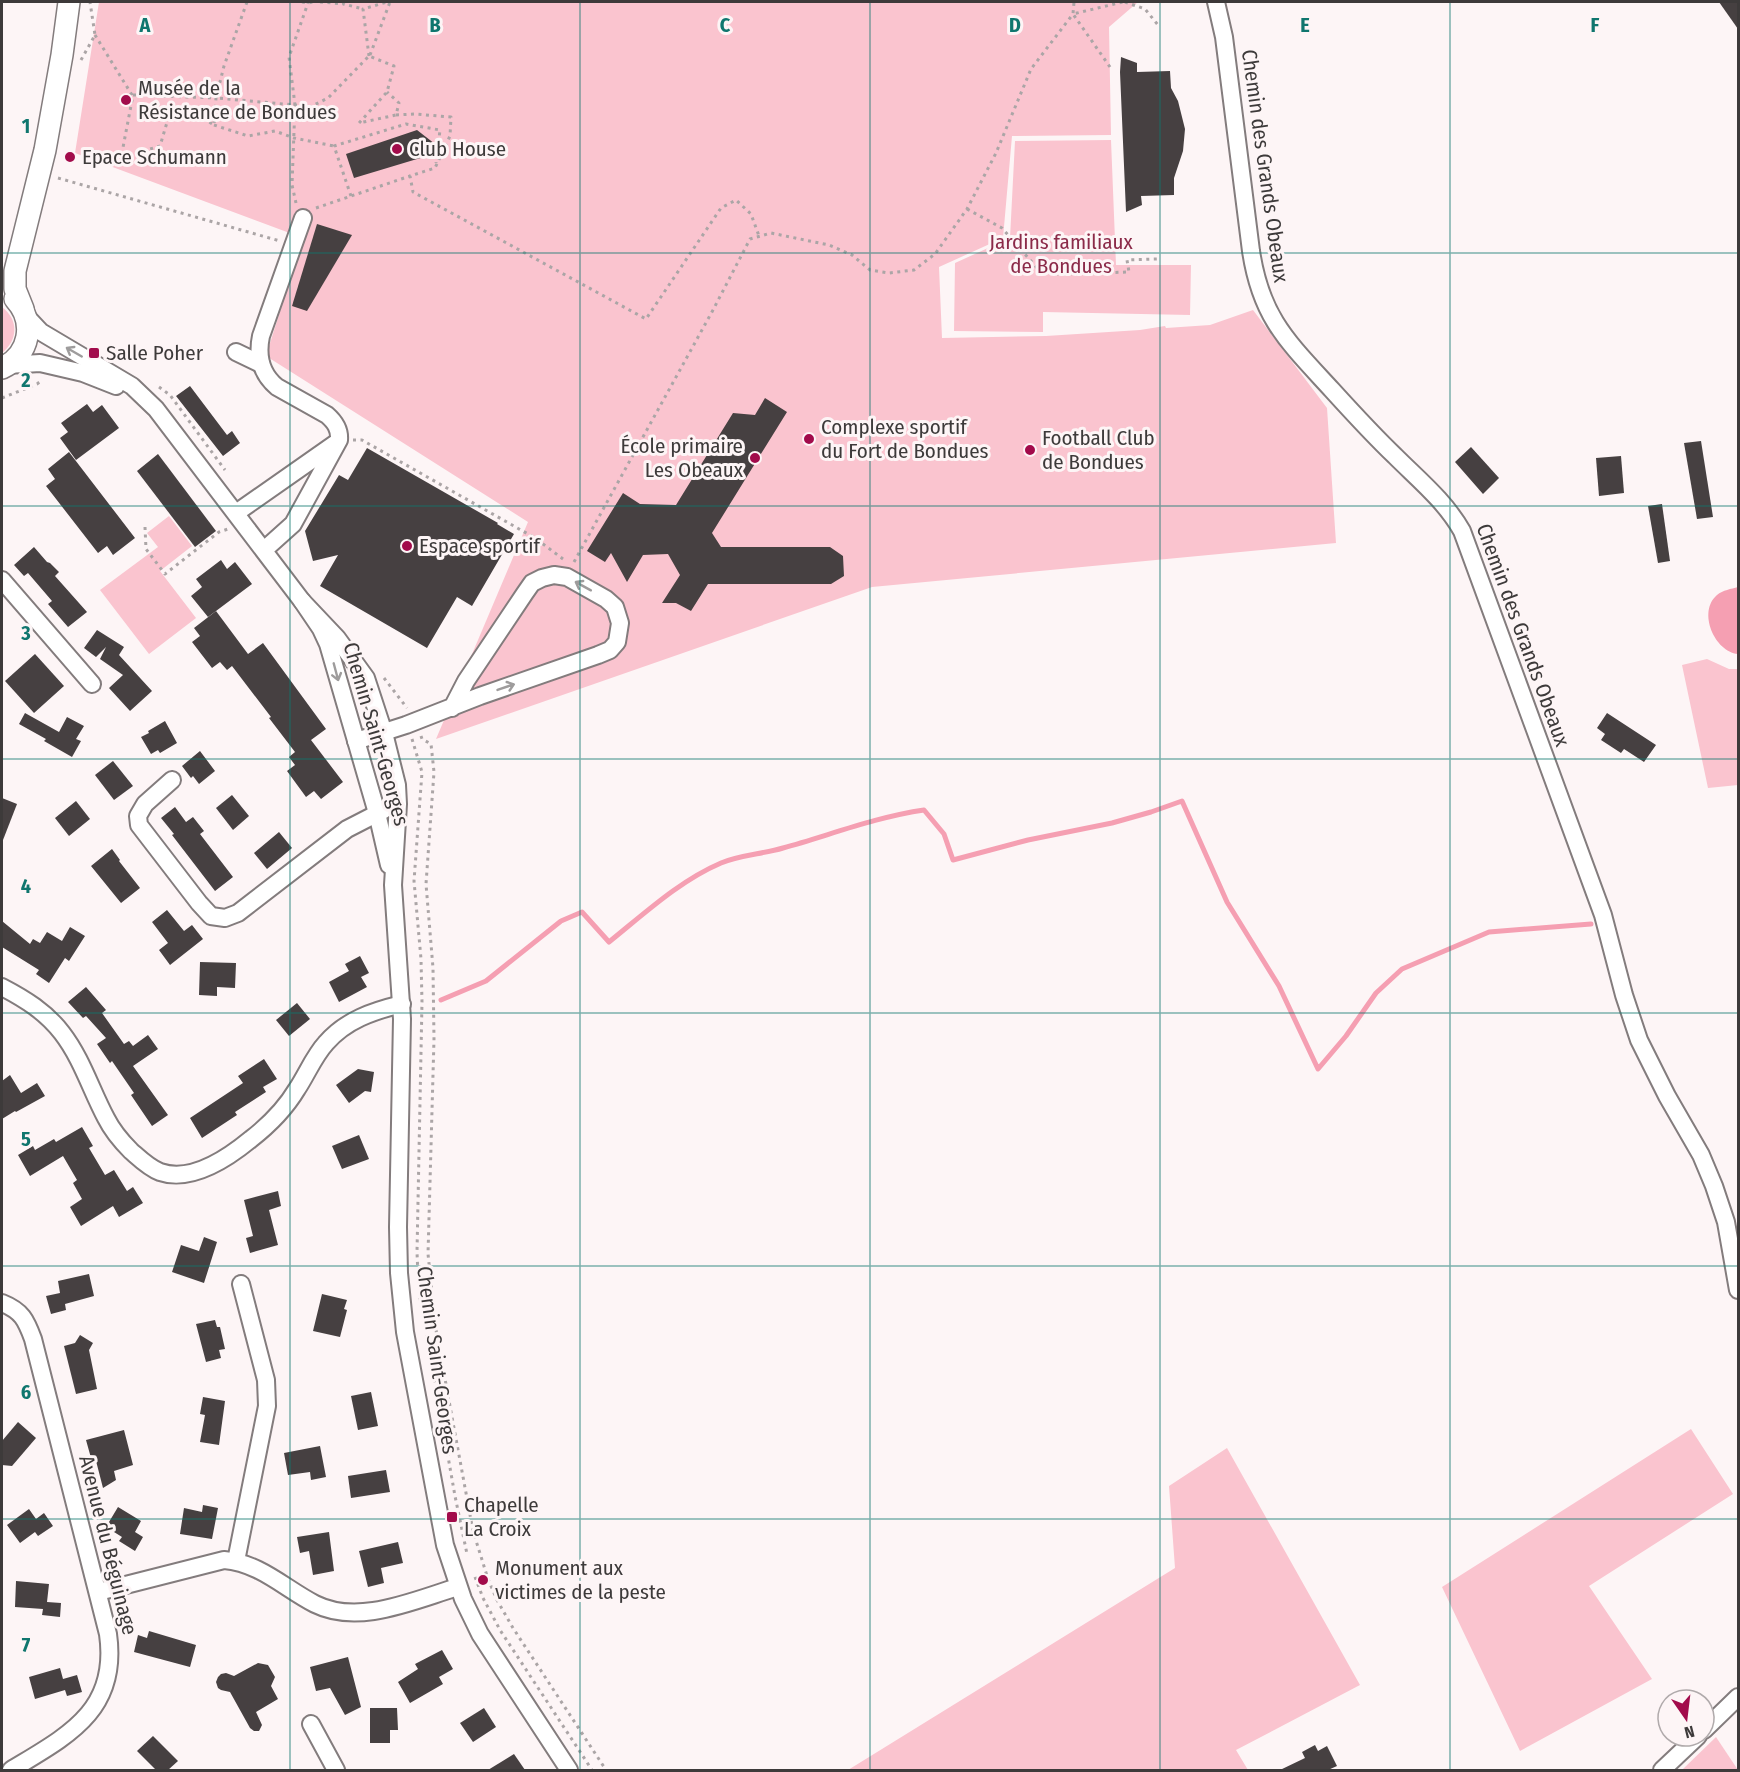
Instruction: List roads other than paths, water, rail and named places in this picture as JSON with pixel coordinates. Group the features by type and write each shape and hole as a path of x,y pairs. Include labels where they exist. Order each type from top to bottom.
{"main road":[{"path":"2,261 30,154 57,2"},
{"path":"4,367 21,352 27,340 28,328 15,289 15,271 45,150 69,2"},
{"path":"2,291 15,299 24,312"}],"street":[{"name":"Chemin des Grands Obeaux","path":"1216,2 1224,37 1251,251 1255,276 1263,298 1274,322 1289,344 1378,440 1444,504 1462,531 1603,915 1624,995 1639,1040 1667,1096 1701,1155 1714,1186 1726,1222 1738,1290"},
{"path":"264,550 293,524 339,440 339,430 333,420 270,382 261,364 261,336 303,219"},
{"name":"Chemin Saint-Georges","path":"24,312 40,332 132,386 156,410 240,518 321,629 328,644 377,813 393,885"},
{"path":"236,351 261,364"},
{"name":"Chemin Saint-Georges","path":"4,367 35,363 83,373 113,384 156,410"},
{"path":"240,518 339,440"},
{"path":"356,741 384,733 610,650 617,642 620,623 615,607 569,571 532,584 466,681 452,708"},
{"path":"2,580 92,684"},
{"name":"Chemin Saint-Georges","path":"302,601 337,638 366,678 395,772 398,804 393,885 402,1004 398,1227 401,1301 438,1516 458,1587 469,1613 492,1653 569,1770"},
{"path":"172,780 145,804 138,816 140,825 199,903 211,916 225,918 238,913 347,829 398,804"},
{"path":"2,987 43,1011 61,1031 82,1066 106,1119 126,1145 149,1166 160,1172 174,1174 187,1174 217,1163 249,1142 289,1102 316,1057 335,1034 364,1015 402,1004"},
{"path":"236,1561 267,1406 266,1380 241,1284"},
{"name":"Avenue du Béguinage","path":"2,1303 20,1313 27,1323 98,1592 110,1649 110,1665 100,1696 85,1720 74,1730 11,1770"},
{"path":"98,1592 224,1560 246,1564 264,1572 315,1604 337,1612 374,1611 458,1587"},
{"path":"1716,1718 1738,1697"},
{"path":"311,1724 336,1770"},
{"path":"1662,1770 1685,1748"}],"waterway":[{"path":"441,1000 486,981 561,921 582,912 609,942 676,889 721,863 783,848 888,817 924,810 944,834 953,860 1028,840 1112,823 1182,801 1227,902 1279,986 1318,1069 1346,1036 1376,993 1402,969 1489,932 1591,924"}],"place":[{"name":"Musée de la Résistance de Bondues","path":"126,100"},
{"name":"Club House","path":"397,149"},
{"name":"Epace Schumann","path":"70,157"},
{"name":"Salle Poher","path":"94,353"},
{"name":"Complexe sportif du Fort de Bondues","path":"809,439"},
{"name":"Football Club de Bondues","path":"1030,450"},
{"name":"École primaire Les Obeaux","path":"755,458"},
{"name":"Espace sportif","path":"407,546"},
{"name":"Chapelle La Croix","path":"452,1517"},
{"name":"Monument aux victimes de la peste","path":"483,1580"}],"park label":[{"name":"Jardins familiaux de Bondues","path":"1061,254"}]}
